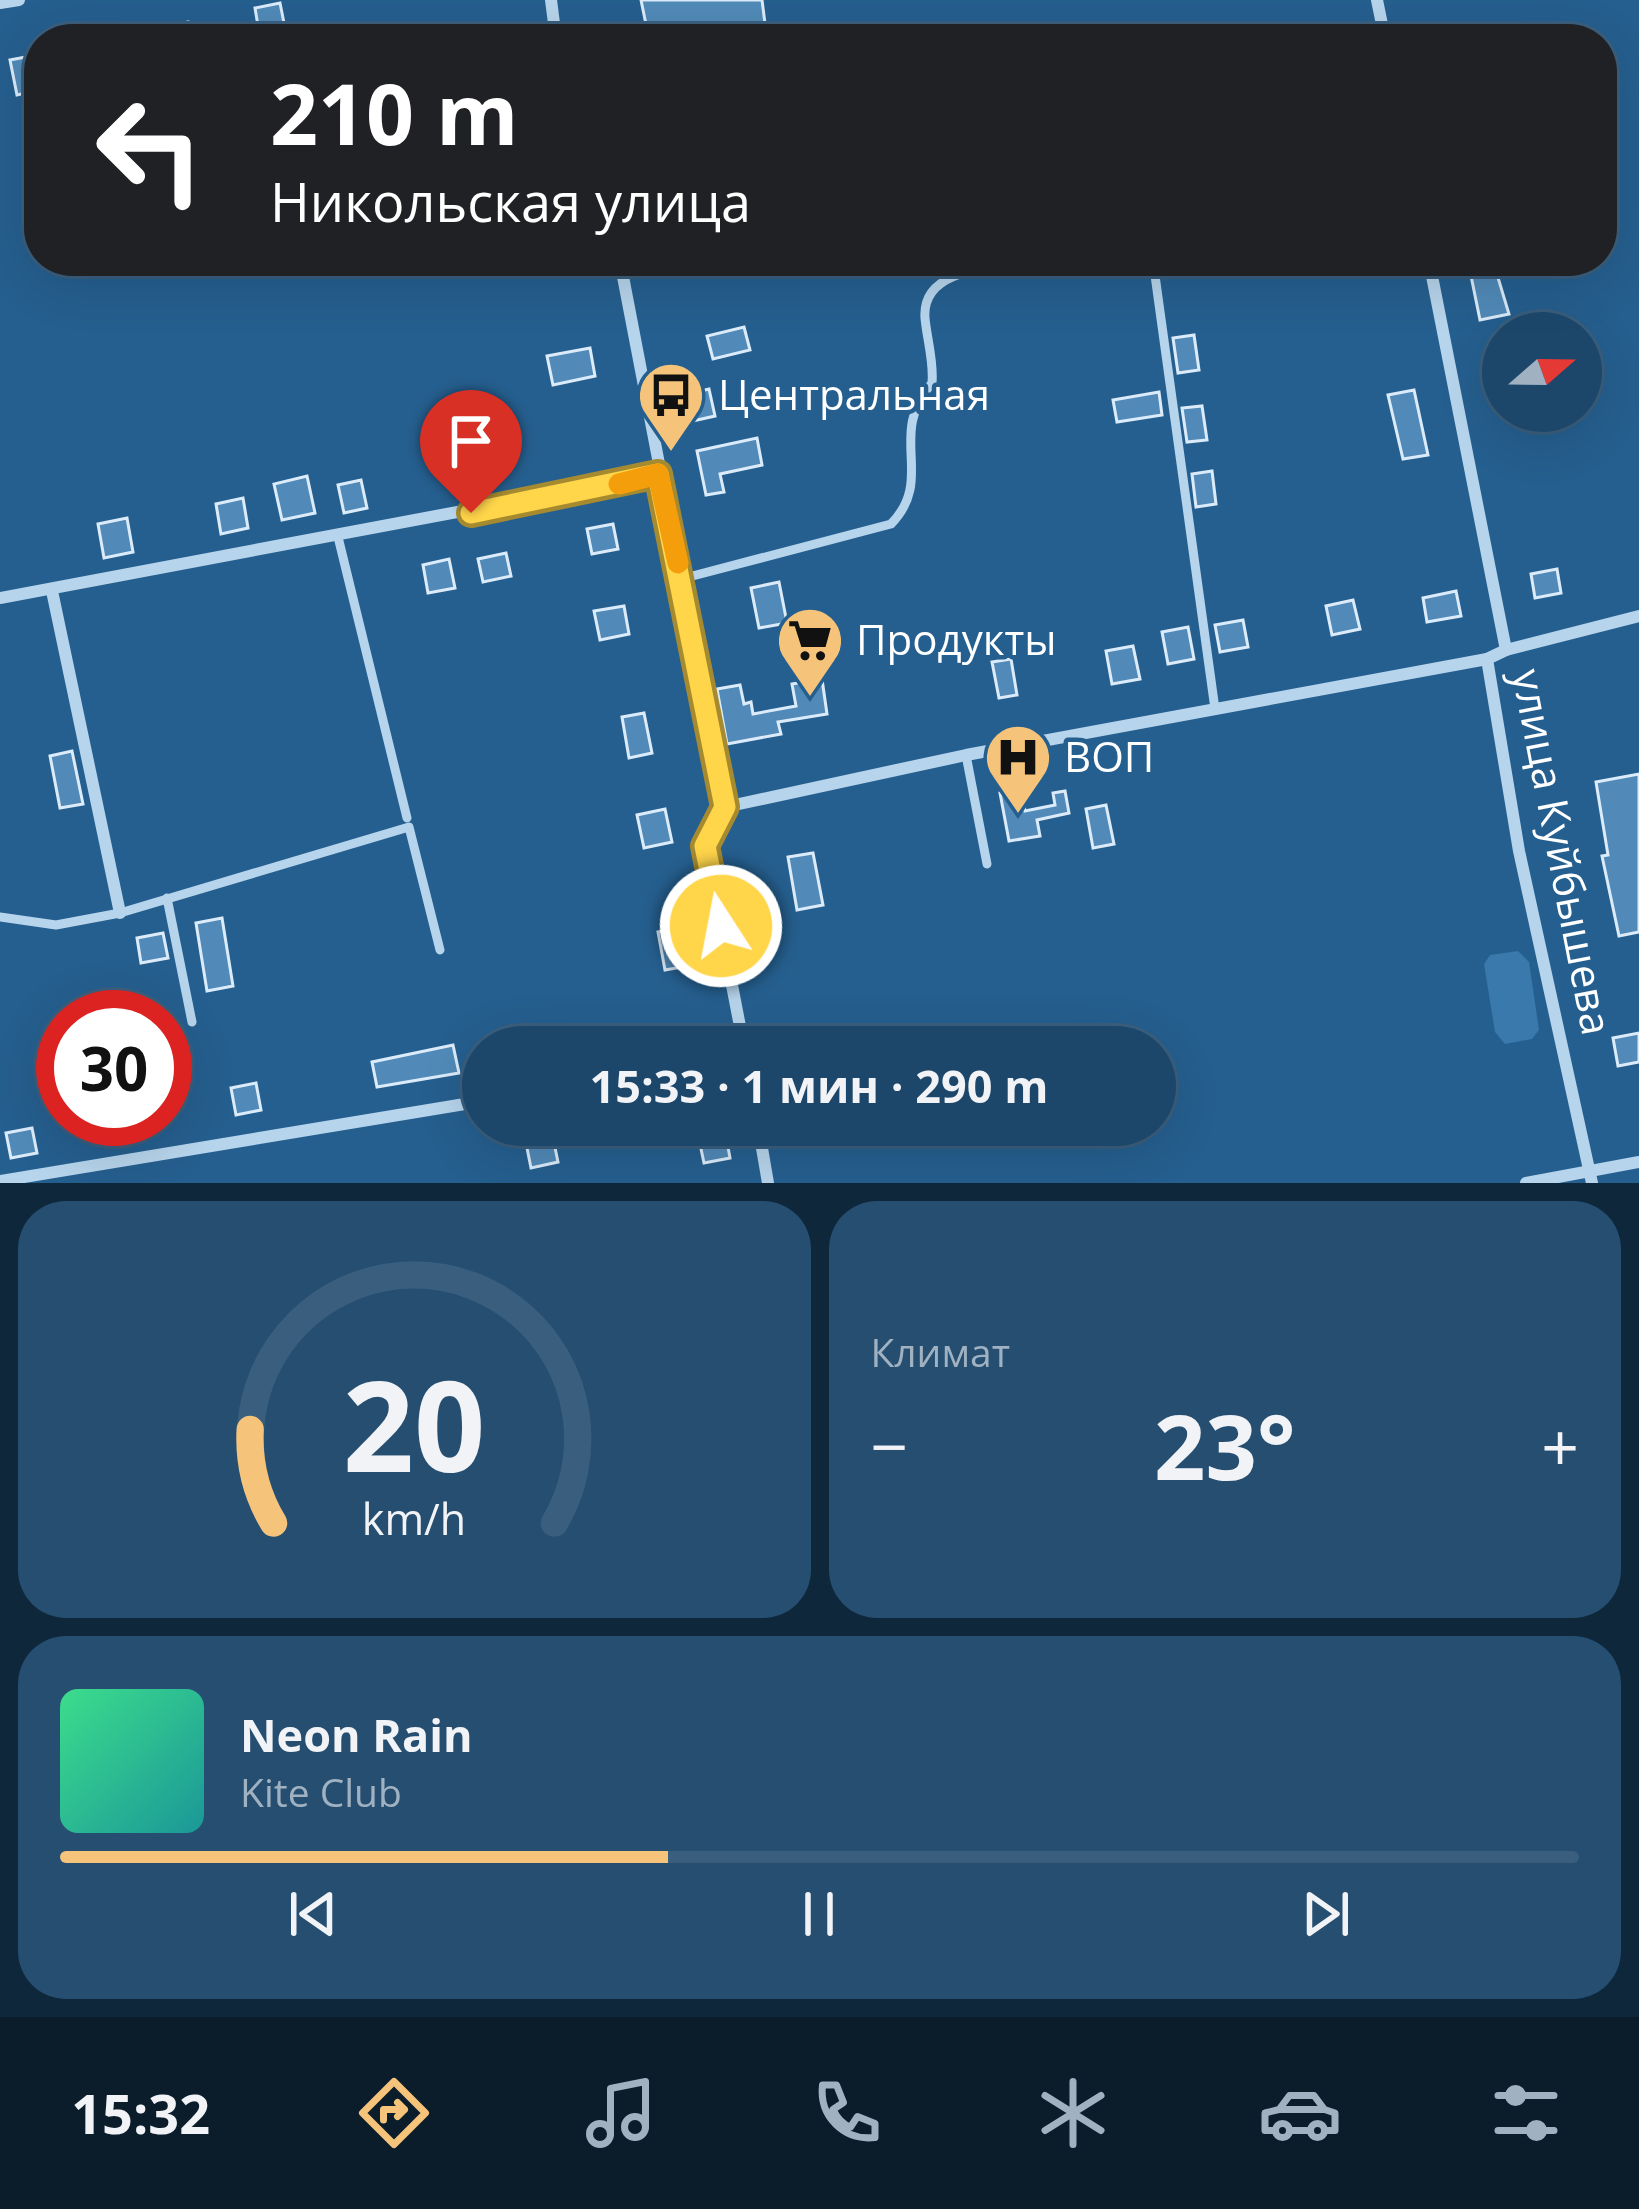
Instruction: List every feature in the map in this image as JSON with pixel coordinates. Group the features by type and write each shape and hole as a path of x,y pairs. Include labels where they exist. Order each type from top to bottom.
{"street":[{"path":"0,3 19,0"},
{"path":"623,276 725,807 705,846 740,1026"},
{"name":"улица Куйбышева","path":"1432,276 1506,650 1487,659 1519,851 1591,1178"},
{"path":"0,598 658,474"},
{"path":"52,590 120,913"},
{"path":"1506,650 1639,616"},
{"path":"725,807 966,755 1487,659"},
{"path":"0,1181 462,1104"},
{"path":"762,1146 768,1183"},
{"path":"1526,1183 1591,1178 1639,1162"}],"lane":[{"path":"681,579 891,524 907,508 912,485 909,422 914,406 932,383 925,300 934,285 958,276"},
{"path":"1155,276 1215,709"},
{"path":"338,537 406,818"},
{"path":"966,755 987,864"},
{"path":"0,917 56,925 120,913 409,827 440,950"},
{"path":"167,898 186,990"}],"shaded area":[{"path":"1518,951 1529,962 1539,1030 1532,1039 1505,1044 1495,1032 1484,964 1490,955"}],"building":[{"path":"641,0 762,0 765,24 646,24"},
{"path":"280,3 284,24 258,24 255,8"},
{"path":"24,57 24,93 17,95 10,60"},
{"path":"1471,276 1498,276 1508,312 1482,312 1482,320"},
{"path":"744,327 750,350 713,359 707,336"},
{"path":"1194,335 1199,370 1178,373 1173,338"},
{"path":"590,348 595,376 553,385 547,356"},
{"path":"709,389 715,416 693,421 687,394"},
{"path":"1414,390 1428,455 1403,459 1388,395"},
{"path":"1159,392 1162,415 1117,422 1113,400"},
{"path":"1202,406 1207,440 1187,442 1182,408"},
{"path":"757,438 762,465 720,474 724,492 706,495 697,451"},
{"path":"476,443 483,476 451,483 444,450"},
{"path":"1212,471 1216,504 1196,507 1192,474"},
{"path":"307,476 315,513 282,520 274,484"},
{"path":"361,480 367,508 344,513 338,485"},
{"path":"243,498 248,528 221,534 216,504"},
{"path":"127,518 133,552 104,558 98,524"},
{"path":"613,524 618,549 592,554 587,529"},
{"path":"506,553 511,576 483,582 478,559"},
{"path":"449,559 455,588 428,593 423,565"},
{"path":"1557,569 1561,593 1535,598 1531,574"},
{"path":"779,582 787,623 759,628 751,588"},
{"path":"1456,591 1461,616 1427,622 1423,598"},
{"path":"1353,600 1360,629 1332,635 1326,606"},
{"path":"624,606 629,634 600,640 594,611"},
{"path":"1243,620 1248,647 1220,652 1215,625"},
{"path":"1188,627 1194,659 1168,664 1162,632"},
{"path":"1133,646 1140,679 1112,684 1106,651"},
{"path":"1011,659 1017,695 999,698 992,662"},
{"path":"822,679 827,714 778,722 781,734 727,744 717,689 740,685 744,704 751,702 753,714 796,706 792,684"},
{"path":"644,713 652,753 629,758 622,717"},
{"path":"72,751 83,804 60,808 50,756"},
{"path":"1639,774 1639,932 1619,936 1602,856 1608,855 1596,782"},
{"path":"1021,789 1025,811 1055,805 1053,793 1065,791 1069,813 1037,820 1040,836 1009,841 1000,793"},
{"path":"1106,805 1114,844 1093,848 1086,809"},
{"path":"665,809 672,842 644,848 637,815"},
{"path":"813,853 823,905 797,910 788,857"},
{"path":"222,918 233,986 207,991 196,923"},
{"path":"691,925 699,964 665,970 658,932"},
{"path":"163,933 168,958 141,963 137,938"},
{"path":"1639,1033 1639,1062 1618,1066 1613,1038"},
{"path":"453,1045 459,1073 377,1087 372,1062"},
{"path":"256,1083 261,1110 236,1115 231,1088"},
{"path":"32,1128 37,1153 11,1158 6,1133"},
{"path":"527,1146 555,1146 558,1162 531,1168"},
{"path":"700,1146 728,1146 730,1158 704,1163"}],"slow traffic":[{"path":"619,484 658,474 678,563"}],"place":[{"name":"Центральная","path":"671,454"},
{"name":"Продукты","path":"810,699"},
{"name":"ВОП","path":"1018,816"}],"route":[{"path":"471,513 658,474 725,807 705,846 721,926"}]}
